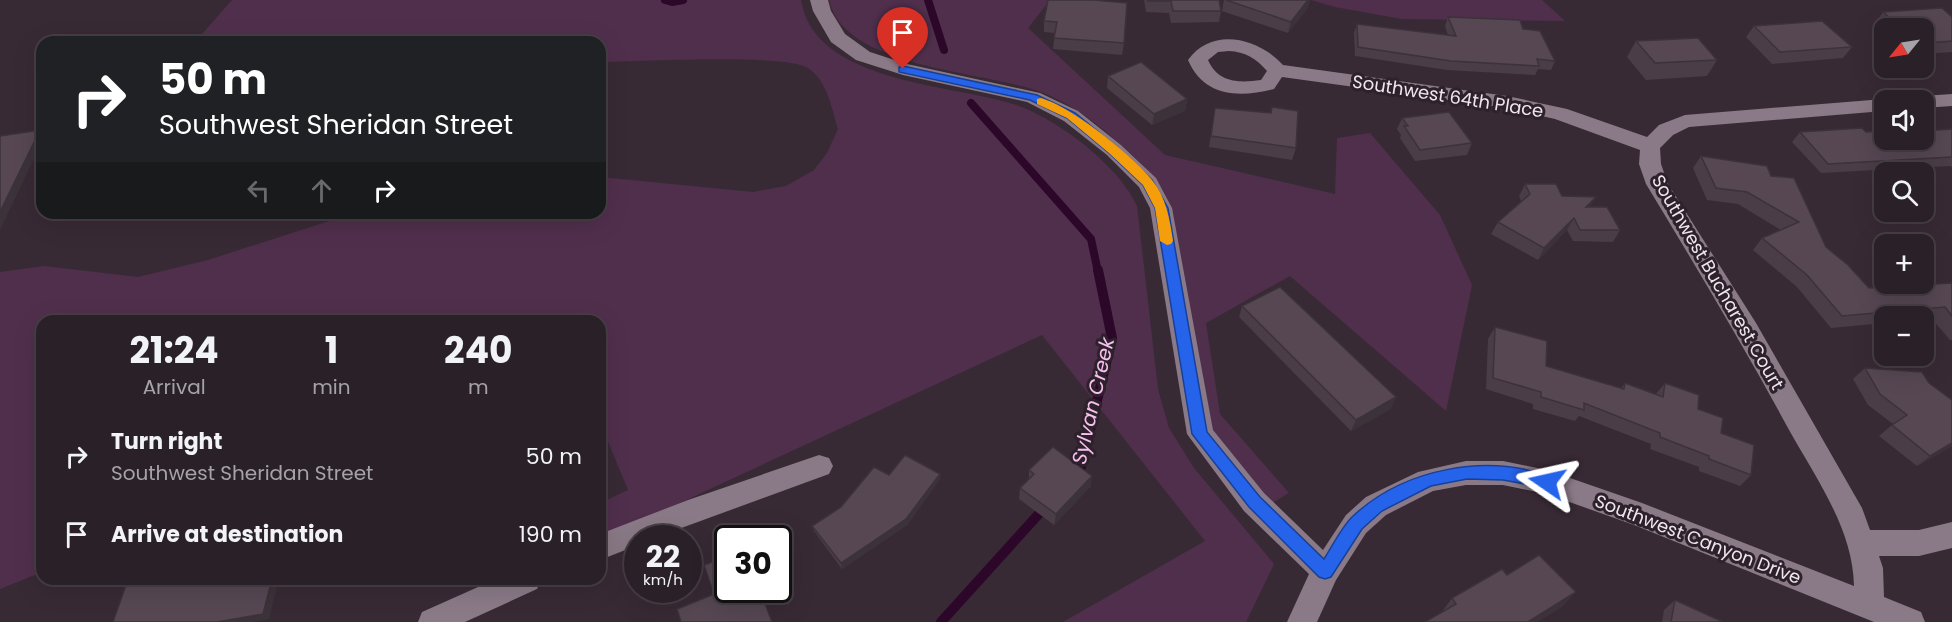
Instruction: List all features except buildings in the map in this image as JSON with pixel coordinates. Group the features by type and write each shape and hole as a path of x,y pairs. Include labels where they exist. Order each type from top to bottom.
{"street":[{"path":"819,0 822,11 838,38 863,56 903,69 1033,98 1071,116 1114,150 1148,183 1161,208 1200,434 1254,502 1325,571"},
{"name":"Southwest 64th Place","path":"1277,70 1507,102 1560,114 1650,146"},
{"path":"1934,101 1952,100"},
{"path":"1650,146 1666,130 1686,121 1874,106"},
{"name":"Southwest Bucharest Court","path":"1650,146 1650,164 1657,184 1753,340 1852,517 1862,542 1868,568 1869,606"},
{"path":"606,545 688,512 819,466"},
{"name":"Southwest Canyon Drive","path":"1302,622 1325,571 1356,524 1376,506 1428,480 1467,473 1503,473 1547,482 1642,515 1911,622"},
{"path":"1862,542 1900,545 1920,543 1952,535"},
{"path":"433,622 514,585"}],"shaded area":[{"path":"232,0 801,0 811,27 831,48 857,64 889,76 1013,104 1048,120 1084,144 1101,159 1128,190 1137,206 1158,389 1169,428 1194,468 1274,564 1246,622 1063,622 1205,541 1042,335 632,525 624,525 624,529 606,537 606,500 628,490 606,437 606,315 36,315 36,574 0,589 0,272 44,266 138,277 208,260 335,219 606,219 606,178 753,192 786,186 814,170 827,153 838,129 824,87 808,68 794,63 742,60 606,62 606,36 200,36"},
{"path":"829,0 1050,0 1028,28 1165,155 1335,194 1337,138 1370,133 1440,215 1472,285 1446,411 1290,276 1206,323 1220,414 1289,493 1272,503 1216,435 1206,419 1173,216 1166,196 1149,172 1097,125 1053,97 1017,85 920,64 888,54 861,41 840,23"},
{"path":"1311,0 1542,0 1565,21 1402,19 1335,7"}],"waterway":[{"path":"665,0 672,2 683,0"},
{"name":"Sylvan Creek","path":"928,0 944,50"},
{"name":"Sylvan Creek","path":"971,103 1091,239 1098,272"},
{"name":"Sylvan Creek","path":"1074,476 1081,467 1112,338 1098,270"},
{"name":"Sylvan Creek","path":"941,622 1046,506"}],"slow traffic":[{"path":"1041,102 1071,116 1114,150 1148,183 1161,208 1167,241"}],"route":[{"path":"903,69 1033,98 1071,116 1114,150 1148,183 1161,208 1200,434 1254,502 1325,571 1356,524 1376,506 1428,480 1467,473 1503,473 1547,482"}]}
